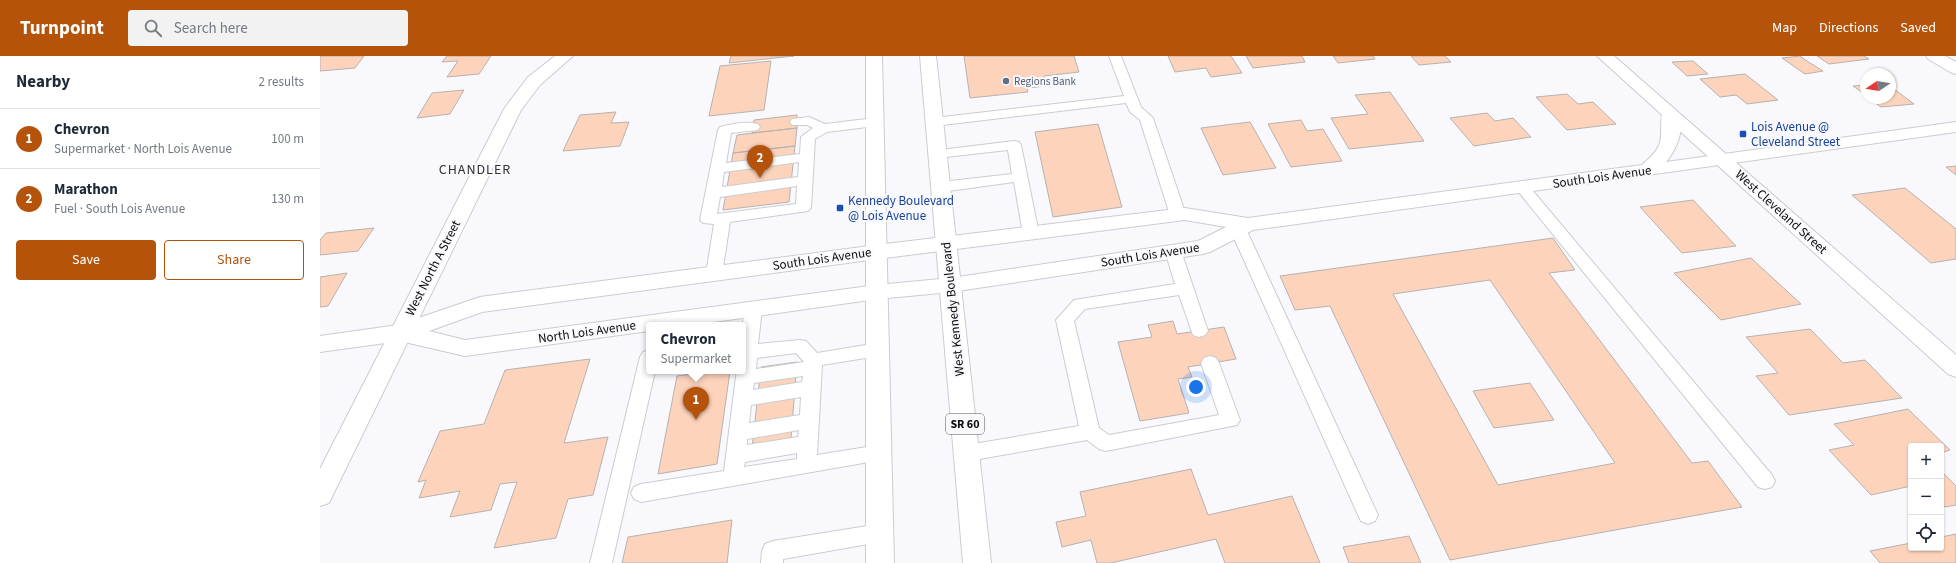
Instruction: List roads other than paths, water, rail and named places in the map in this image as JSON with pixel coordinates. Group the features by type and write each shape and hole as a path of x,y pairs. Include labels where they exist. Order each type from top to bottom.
{"street":[{"name":"West North A Street","path":"320,495 513,109 534,81 565,56"},
{"path":"874,56 878,292 880,563"},
{"name":"West Kennedy Boulevard","path":"928,56 978,563"},
{"name":"West Cleveland Street","path":"1605,56 1956,368"},
{"path":"1934,56 1956,69"},
{"path":"1648,170 1665,152 1671,142 1670,114"},
{"name":"South Lois Avenue","path":"951,285 1202,247 1243,227 1956,126"},
{"name":"South Lois Avenue","path":"400,333 480,305 877,252 946,245 1185,214 1243,227"},
{"name":"North Lois Avenue","path":"669,322 878,292 951,285"},
{"name":"North Lois Avenue","path":"320,344 400,333 465,348 646,325"}],"lane":[{"path":"1115,56 1134,108 1146,118 1178,215"},
{"path":"934,122 1131,99"},
{"path":"797,122 809,121 823,128"},
{"path":"752,127 725,130 708,220 804,208 808,137 823,128 875,122"},
{"path":"937,154 1014,145 1031,234"},
{"path":"718,168 807,157"},
{"path":"941,187 1020,177"},
{"path":"713,193 805,181"},
{"path":"1522,187 1686,387 1722,426 1765,481"},
{"path":"714,274 723,218"},
{"path":"1243,227 1368,515"},
{"path":"1173,251 1199,331"},
{"path":"1185,288 1080,304 1065,320 1090,432 1106,443 1230,420 1210,363"},
{"path":"733,477 754,309"},
{"path":"748,352 800,346 812,364 806,466"},
{"path":"746,378 878,350"},
{"path":"601,563 646,370"},
{"path":"742,399 811,388"},
{"path":"738,433 809,421"},
{"path":"968,453 1090,432"},
{"path":"736,455 808,443"},
{"path":"641,493 879,453"},
{"path":"772,563 773,551 880,533"}],"place":[{"name":"Regions Bank","path":"1006,81"},
{"name":"Lois Avenue @ Cleveland Street","path":"1743,134"},
{"name":"Marathon","path":"760,178"},
{"name":"Kennedy Boulevard @ Lois Avenue","path":"840,208"},
{"name":"Chevron","path":"696,420"}],"district":[{"name":"CHANDLER","path":"475,170"}]}
